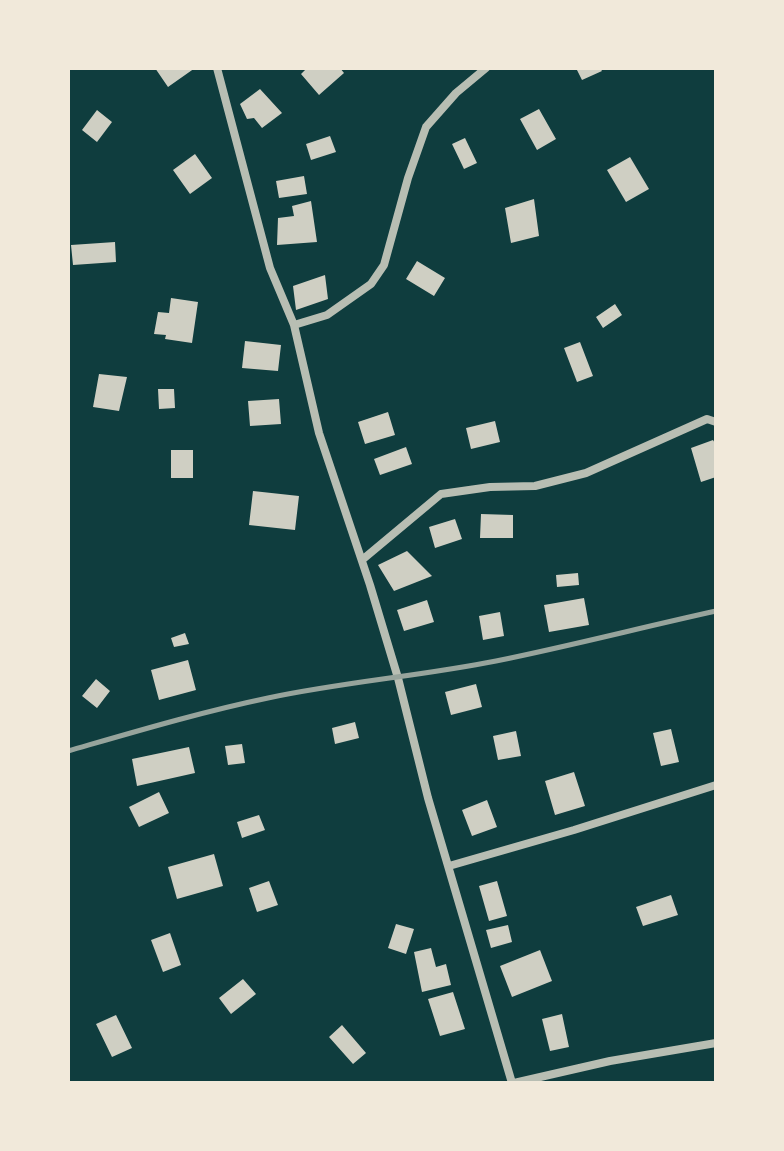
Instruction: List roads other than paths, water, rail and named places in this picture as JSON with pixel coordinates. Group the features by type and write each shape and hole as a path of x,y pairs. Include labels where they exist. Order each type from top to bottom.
{"street":[{"path":"217,68 270,268 294,325 319,433 398,678 428,798 513,1083 610,1061 716,1043"},
{"path":"294,325 327,315 371,284 384,265 426,127 456,93 486,68"},
{"path":"362,560 441,494 490,487 535,486 586,473 707,419 716,422"},
{"path":"449,866 716,785"}],"railway":[{"path":"68,751 268,698 496,661 716,611"}]}
